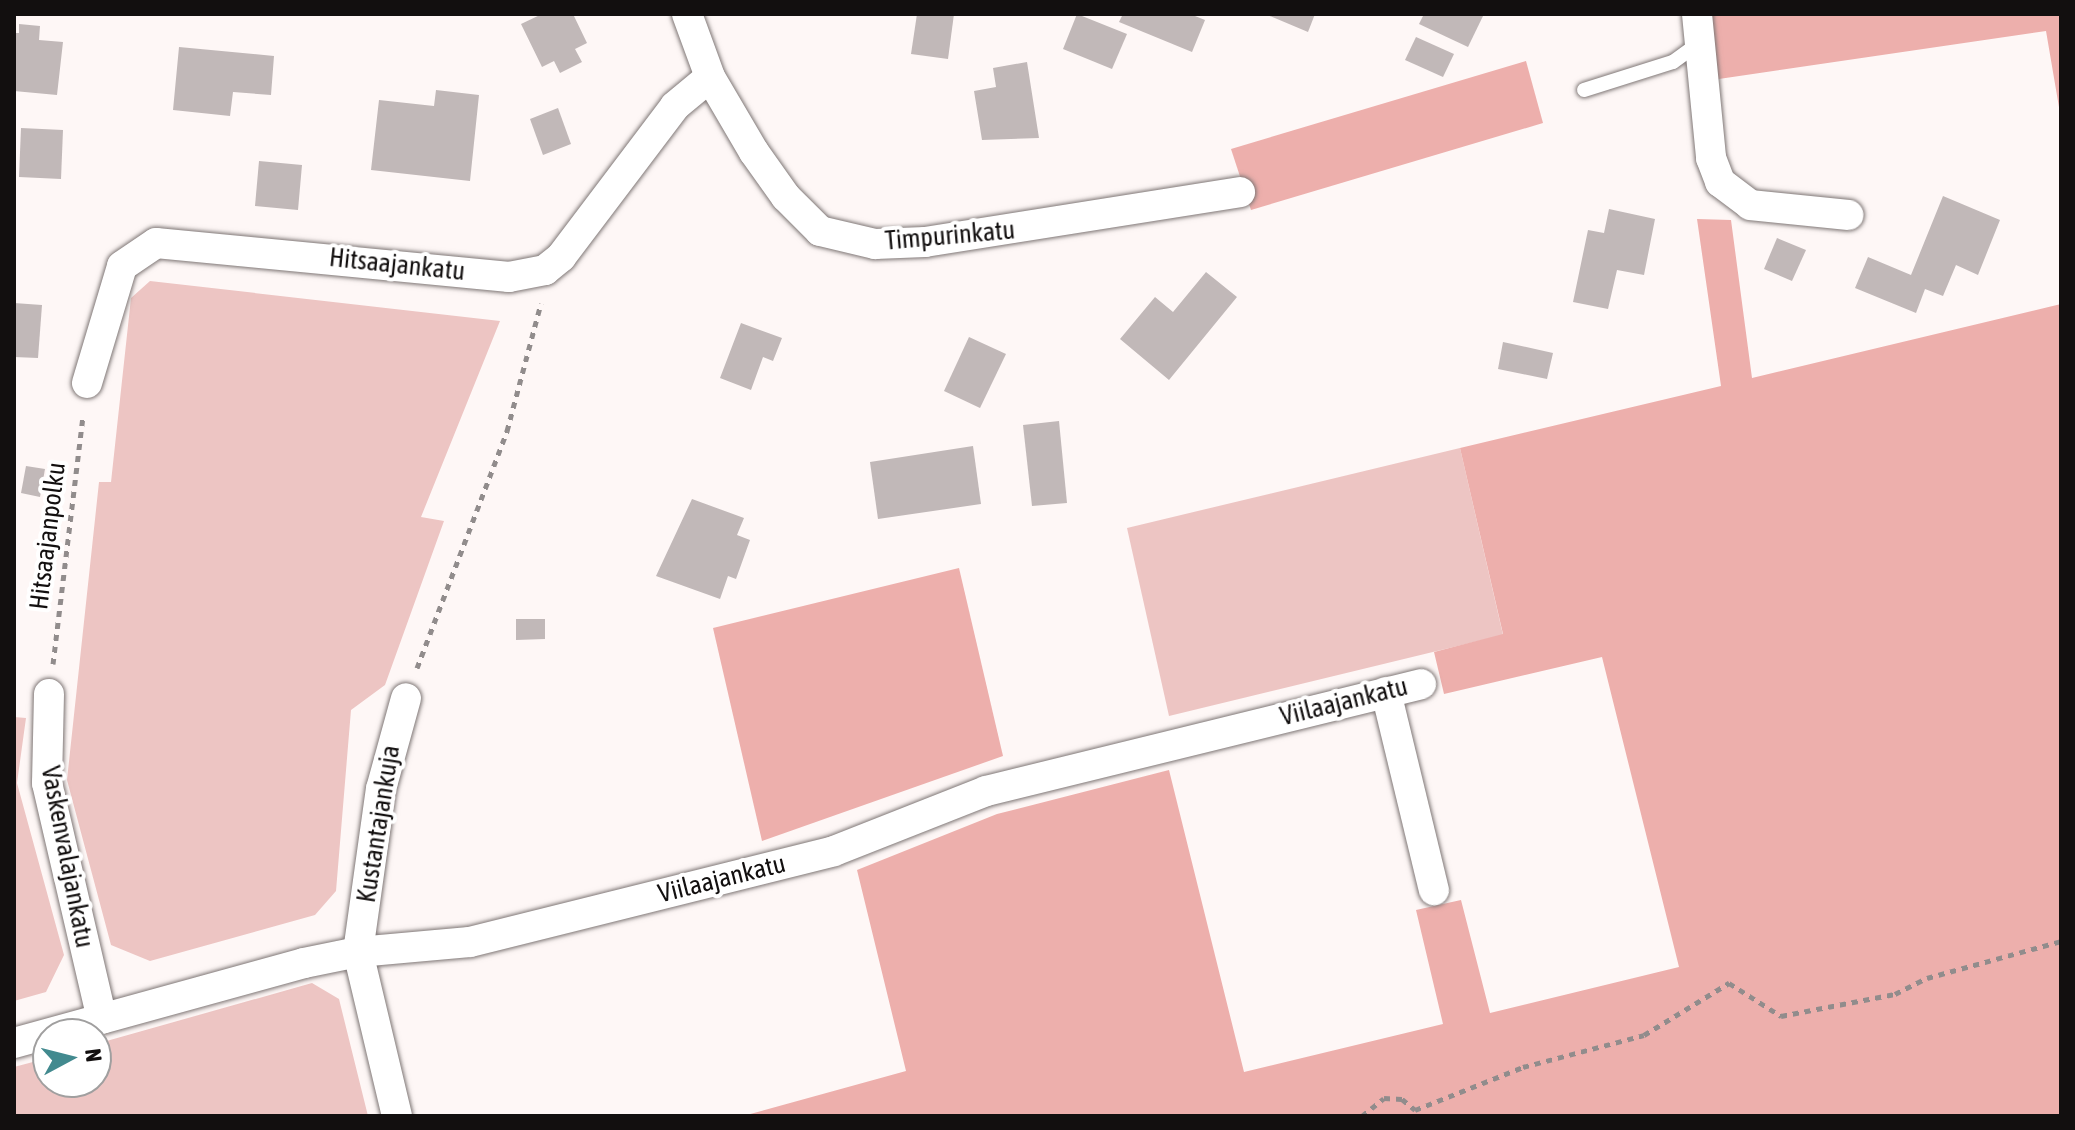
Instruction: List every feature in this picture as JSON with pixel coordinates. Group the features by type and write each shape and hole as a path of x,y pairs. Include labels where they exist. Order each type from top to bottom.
{"street":[{"name":"Timpurinkatu","path":"687,14 710,77 786,197 820,231 875,244 980,236 1240,192"},
{"path":"1698,29 1711,158 1720,182 1750,205 1848,215"},
{"path":"545,270 561,257 675,106 710,77"},
{"name":"Hitsaajankatu","path":"87,383 122,266 156,243 509,277 545,270"},
{"name":"Viilaajankatu","path":"106,1018 358,952 470,942 820,855 986,791 1421,684"},
{"path":"1386,692 1434,890"},
{"name":"Vaskenvalajankatu","path":"49,694 47,783 102,1018"},
{"name":"Kustantajankuja","path":"358,952 381,789 406,698"},
{"path":"358,952 397,1116"}],"lane":[{"path":"1584,90 1673,62 1698,29"}],"path":[{"path":"406,698 507,431 534,335 545,270"},
{"name":"Hitsaajanpolku","path":"49,694 87,383"},
{"path":"1362,1116 1384,1098 1402,1099 1415,1110 1523,1067 1644,1035 1729,983 1781,1016 1895,994 1937,974 2061,941"}],"shaded area":[{"path":"1703,14 2061,14 2061,119 2046,31 1712,80"},
{"path":"1526,61 1543,123 1251,210 1231,149"},
{"path":"1697,219 1731,220 1752,378 2061,304 2061,1116 743,1116 906,1071 857,870 997,814 1169,770 1244,1072 1443,1024 1416,910 1461,900 1490,1013 1679,967 1602,657 1444,694 1434,652 1503,634 1460,448 1721,386"},
{"path":"150,281 500,321 421,517 444,521 385,685 351,710 336,891 315,915 150,961 111,945 67,780 99,482 111,482 131,298"},
{"path":"1460,448 1503,635 1169,716 1127,528"},
{"path":"959,568 1003,756 762,841 713,628"},
{"path":"14,717 26,718 17,783 64,955 46,992 14,1001"},
{"path":"312,983 339,999 368,1116 14,1116 14,1067 32,1062 32,1098 112,1098 112,1039"}],"building":[{"path":"542,14 573,14 587,43 575,49 582,62 560,73 554,61 542,67 521,24"},
{"path":"917,14 954,14 948,59 911,54"},
{"path":"1077,14 1127,34 1112,69 1063,49"},
{"path":"1123,14 1190,14 1205,20 1192,52 1119,22"},
{"path":"1265,14 1315,14 1308,32"},
{"path":"1424,14 1484,14 1468,47 1419,24"},
{"path":"19,24 40,26 39,40 63,42 57,95 14,91 14,33 19,33"},
{"path":"1416,37 1454,54 1443,77 1405,60"},
{"path":"179,47 274,56 271,95 233,92 230,116 173,110"},
{"path":"1027,62 1039,138 982,140 974,91 996,87 993,68"},
{"path":"436,90 479,95 470,181 371,170 379,100 434,106"},
{"path":"558,108 571,144 543,155 530,119"},
{"path":"21,128 63,130 61,179 19,177"},
{"path":"259,161 302,165 298,210 255,206"},
{"path":"1943,196 2000,220 1978,275 1956,265 1943,296 1925,289 1916,313 1855,288 1868,257 1911,275"},
{"path":"1609,209 1655,219 1644,275 1617,270 1608,309 1573,302 1588,230 1604,233"},
{"path":"1777,238 1806,250 1792,281 1764,269"},
{"path":"1206,272 1237,297 1169,380 1120,339 1155,297 1173,312"},
{"path":"14,303 42,305 38,358 14,357"},
{"path":"741,323 782,338 773,361 763,357 751,390 720,378"},
{"path":"969,337 1006,354 980,408 944,391"},
{"path":"1503,342 1553,353 1547,379 1498,369"},
{"path":"1059,421 1067,503 1032,506 1023,425"},
{"path":"973,446 981,504 878,519 870,462"},
{"path":"26,466 45,469 40,497 21,493"},
{"path":"692,499 744,518 737,535 750,540 736,579 728,576 720,599 656,576"},
{"path":"516,619 545,619 545,639 516,640"}]}
